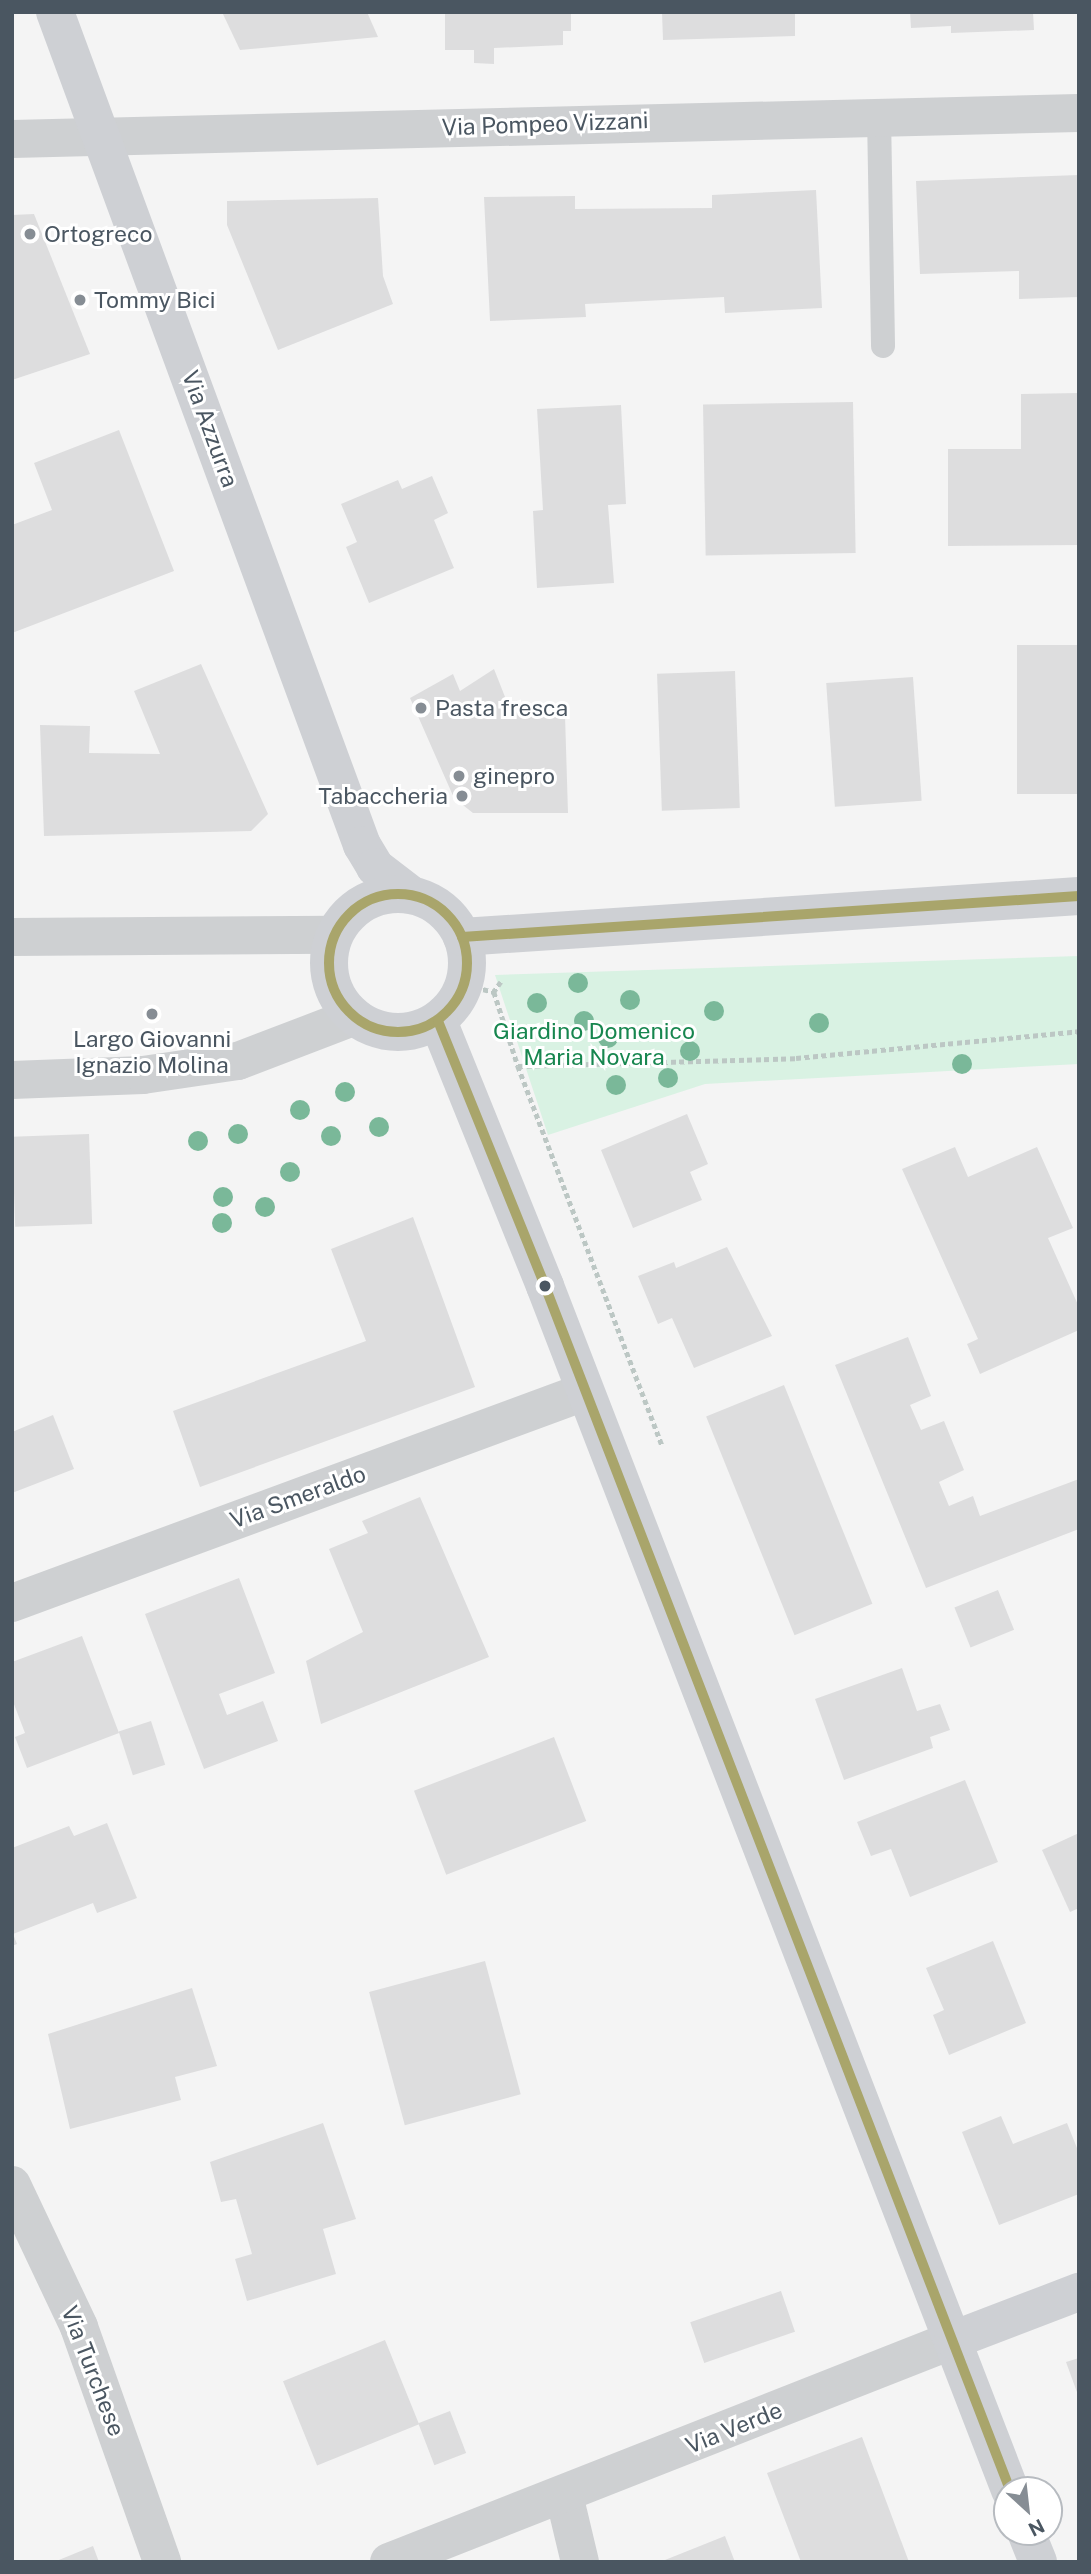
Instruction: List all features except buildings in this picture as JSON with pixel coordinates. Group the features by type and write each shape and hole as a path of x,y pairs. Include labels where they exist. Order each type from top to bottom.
{"main road":[{"name":"Via Azzurra","path":"55,12 362,846 383,875 410,894"},
{"name":"Via Azzurra","path":"341,925 362,871 362,846"},
{"path":"387,894 410,894 432,902 451,917 462,937 480,988 455,1004 438,1021 417,1031 395,1033 373,1029 353,1017 338,1000 330,980 341,925 365,902 387,894"},
{"path":"462,937 1079,896"},
{"path":"438,1021 1005,2476"},
{"name":"Via Verde","path":"953,2340 1079,2292"}],"street":[{"name":"Via Pompeo Vizzani","path":"12,139 879,115 1079,113"},
{"path":"12,937 341,925"},
{"path":"12,1080 143,1075 238,1061 353,1017"},
{"name":"Via Smeraldo","path":"12,1603 584,1392"},
{"name":"Via Turchese","path":"12,2185 79,2327 162,2562"},
{"name":"Via Verde","path":"389,2562 953,2340"},
{"path":"564,2495 580,2562"}],"lane":[{"path":"879,115 883,345"}],"path":[{"path":"503,979 480,988 518,1066 666,1455"},
{"path":"518,1066 796,1058 1079,1031"}],"green space":[{"name":"Giardino Domenico Maria Novara","path":"1079,956 1079,1064 705,1084 548,1135 495,975"}],"transit line":[{"path":"398,894 425,899 447,914 462,936 467,963 462,990 447,1012 425,1027 398,1032 371,1027 349,1012 334,990 329,963 334,936 349,914 371,899 398,894"},
{"path":"462,937 1079,896"},
{"path":"438,1021 545,1286 1005,2476"}],"place":[{"name":"Ortogreco","path":"30,234"},
{"name":"Tommy Bici","path":"80,300"},
{"name":"Pasta fresca","path":"421,708"},
{"name":"ginepro","path":"459,776"},
{"name":"Tabaccheria","path":"462,796"},
{"name":"Largo Giovanni Ignazio Molina","path":"152,1014"}]}
